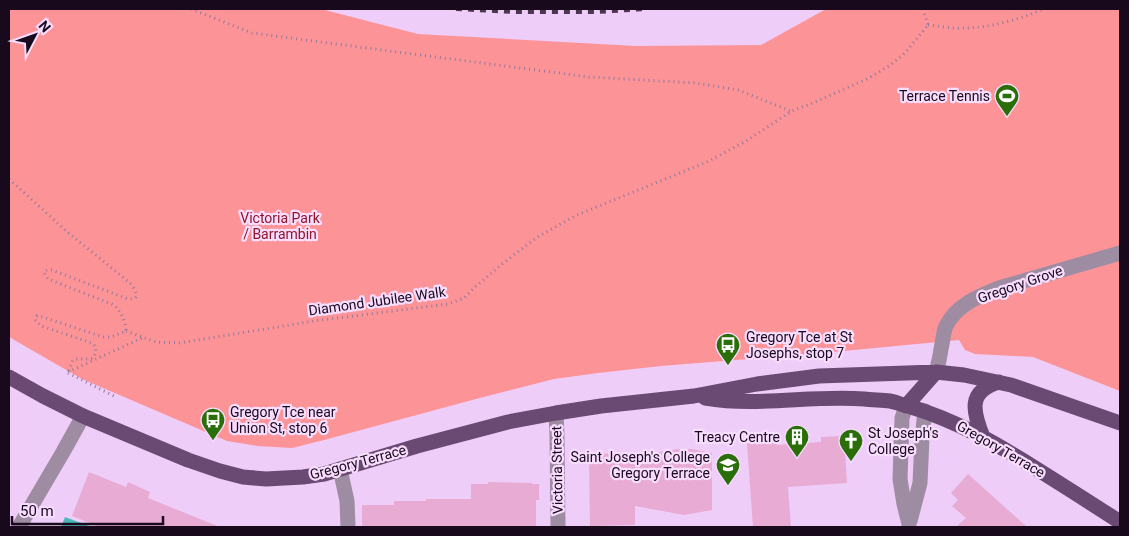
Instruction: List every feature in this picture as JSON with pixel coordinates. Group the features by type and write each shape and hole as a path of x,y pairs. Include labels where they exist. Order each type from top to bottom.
{"main road":[{"name":"Gregory Terrace","path":"9,377 83,416 188,460 242,477 266,479 324,474 508,422 556,412 694,396 757,384 818,376 936,372 964,375 999,382 1120,423"},
{"path":"906,406 936,372"},
{"path":"925,411 936,372"},
{"path":"983,437 975,410 976,399 979,393 986,387 999,382"},
{"name":"Gregory Terrace","path":"694,396 740,402 846,398 890,401 925,411 957,424 1014,454 1120,522"}],"street":[{"name":"Gregory Grove","path":"936,372 946,326 954,314 967,303 1000,288 1120,253"},
{"path":"906,406 902,418 900,479 909,526"},
{"path":"909,526 920,483 925,411"},
{"name":"Victoria Street","path":"556,412 558,436 558,527"},
{"path":"19,527 83,416"},
{"path":"340,469 347,501 348,527"}],"path":[{"path":"191,9 252,33 589,78 696,83 738,90 792,111"},
{"path":"923,11 928,26 964,28 999,24 1044,9"},
{"name":"Diamond Jubilee Walk","path":"126,331 156,342 179,343 314,321 448,304 464,298 502,264 539,236 578,215 707,162 746,141 792,111 867,79 889,66 905,53 928,26"},
{"path":"9,179 65,230 136,290 135,298 128,300 52,270 44,272 48,278 114,305 121,312 125,323 126,331 111,337 103,337 43,316 37,316 35,320 41,326 92,343 95,346 96,352 93,358 73,360 68,372"},
{"path":"68,372 142,338"},
{"path":"68,372 116,397"}],"green space":[{"name":"Victoria Park / Barrambin","path":"9,9 321,9 418,34 636,46 761,45 826,9 1120,9 1120,391 1033,357 975,354 965,350 959,340 661,366 554,379 292,448 257,446 227,441 82,379 9,337"}],"shaded area":[{"path":"65,517 92,527 61,527"}],"building":[{"name":"Treacy Centre","path":"844,436 847,483 788,487 791,527 753,527 747,443 777,441 777,445 821,442 821,437"},
{"path":"678,449 691,449 712,453 712,510 684,515 635,506 635,525 590,526 589,454 634,453 634,456"},
{"path":"89,472 126,487 128,482 150,492 148,498 220,527 100,527 72,516"},
{"path":"968,474 1027,527 956,527 966,518 952,506 958,500 951,493"},
{"path":"488,482 539,484 539,500 536,500 536,527 362,527 362,505 394,505 394,501 426,501 426,499 471,499 471,484 488,484"}],"railway":[{"path":"456,9 515,12 596,12 645,9"}],"place":[{"name":"Terrace Tennis","path":"1007,117"},
{"name":"Gregory Tce at St Josephs, stop 7","path":"728,366"},
{"name":"Gregory Tce near Union St, stop 6","path":"213,441"},
{"name":"Treacy Centre","path":"797,458"},
{"name":"St Joseph's College","path":"851,462"},
{"name":"Saint Joseph's College Gregory Terrace","path":"728,486"}]}
